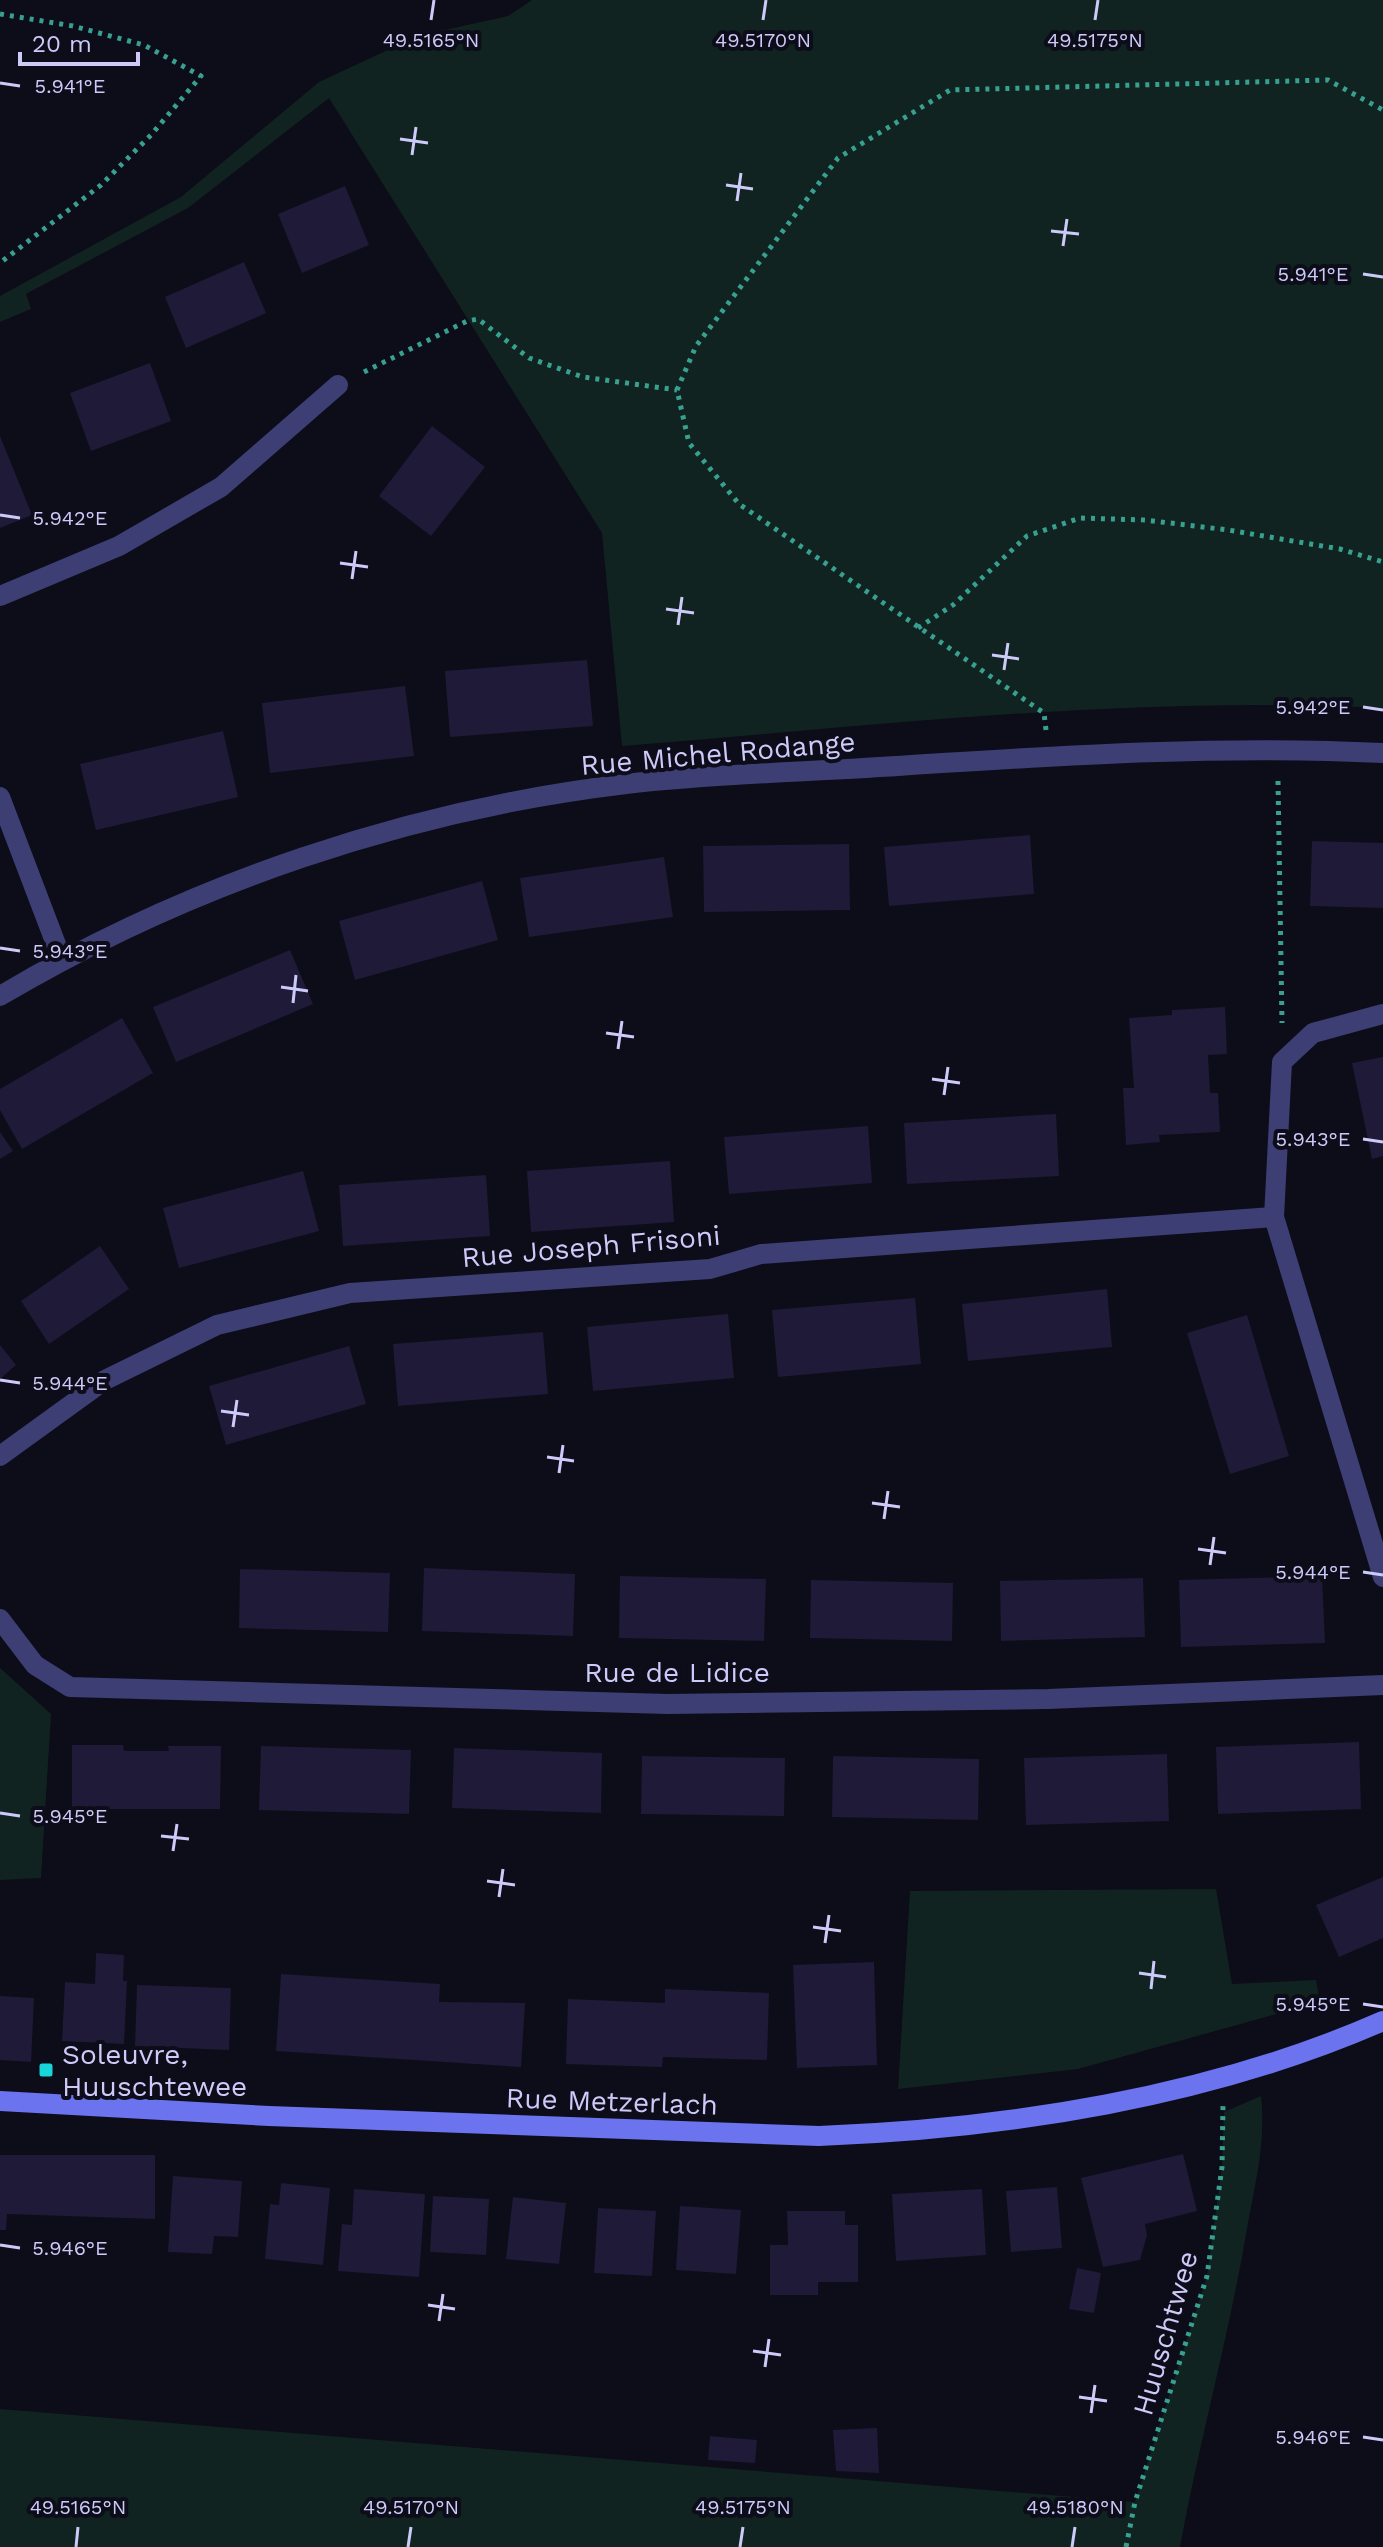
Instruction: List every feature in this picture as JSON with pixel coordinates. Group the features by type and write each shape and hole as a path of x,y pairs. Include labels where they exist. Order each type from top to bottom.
{"main road":[{"name":"Rue Metzerlach","path":"0,2101 269,2116 819,2136 893,2133 1084,2107 1218,2079 1334,2043 1383,2021"}],"street":[{"path":"0,596 119,546 221,487 338,385"},
{"name":"Rue Michel Rodange","path":"0,996 62,960 174,907 314,853 479,810 626,784 1049,756 1278,748 1383,753"},
{"path":"0,797 62,960"},
{"path":"1383,1014 1313,1033 1282,1062 1274,1217 1383,1577"},
{"name":"Rue Joseph Frisoni","path":"0,1456 105,1380 217,1325 350,1293 710,1269 761,1254 1274,1217"},
{"name":"Rue de Lidice","path":"0,1619 35,1665 70,1687 668,1704 1048,1699 1383,1685"}],"path":[{"path":"0,14 73,26 144,45 201,76 151,135 101,185 0,263"},
{"path":"1049,756 1044,713 739,504 689,443 677,390 696,346 838,158 950,90 1328,80 1383,110"},
{"path":"338,385 467,321 478,319 529,358 583,377 677,390"},
{"path":"918,628 953,605 1027,536 1080,518 1145,520 1228,530 1340,549 1383,562"},
{"path":"1278,748 1282,1062"},
{"name":"Huuschtwee","path":"1126,2547 1135,2502 1207,2276 1222,2167 1224,2112 1218,2079"}],"green space":[{"path":"532,0 1383,0 1383,708 1288,705 1097,709 622,746 602,533 329,98 188,208 26,294 31,309 0,322 0,296 181,197 319,82 418,36 508,16"},
{"path":"0,1668 51,1714 41,1878 0,1880"},
{"path":"1216,1889 1232,1984 1316,1980 1320,2002 1078,2069 898,2089 910,1891"},
{"path":"1261,2096 1262,2128 1257,2176 1233,2304 1180,2547 0,2547 0,2409 1135,2502 1207,2276 1222,2167 1224,2112"}],"building":[{"path":"345,186 369,245 302,273 278,214"},
{"path":"244,262 266,313 186,348 165,297"},
{"path":"150,363 171,421 91,451 70,393"},
{"path":"432,426 485,467 431,536 379,496"},
{"path":"0,436 32,515 0,528"},
{"path":"587,660 593,726 450,737 445,671"},
{"path":"405,686 414,756 270,773 262,703"},
{"path":"223,731 238,797 96,830 80,764"},
{"path":"1030,835 1034,894 889,906 884,847"},
{"path":"1312,841 1383,843 1383,908 1310,906"},
{"path":"849,844 850,910 704,912 703,846"},
{"path":"664,857 673,917 529,937 520,878"},
{"path":"482,881 498,940 355,980 339,921"},
{"path":"290,950 313,1004 176,1062 153,1007"},
{"path":"1225,1007 1227,1054 1208,1055 1210,1093 1218,1093 1220,1132 1159,1135 1160,1142 1126,1145 1123,1088 1134,1088 1129,1018 1172,1015 1172,1010"},
{"path":"122,1018 153,1073 22,1149 0,1110 0,1089"},
{"path":"1383,1057 1383,1156 1372,1159 1352,1063"},
{"path":"1056,1114 1059,1176 907,1184 904,1123"},
{"path":"868,1126 872,1183 729,1194 724,1137"},
{"path":"0,1132 13,1151 0,1159"},
{"path":"670,1161 674,1222 531,1232 527,1171"},
{"path":"303,1171 319,1231 179,1268 163,1208"},
{"path":"486,1175 490,1236 343,1246 339,1185"},
{"path":"100,1246 129,1289 49,1344 21,1301"},
{"path":"1107,1289 1112,1347 968,1361 962,1304"},
{"path":"915,1298 921,1364 778,1377 772,1310"},
{"path":"728,1314 734,1378 593,1391 587,1327"},
{"path":"1247,1315 1289,1456 1230,1474 1187,1333"},
{"path":"543,1332 548,1394 398,1406 393,1344"},
{"path":"0,1345 16,1365 0,1379"},
{"path":"349,1346 366,1404 226,1445 209,1386"},
{"path":"424,1568 575,1574 573,1636 422,1631"},
{"path":"240,1569 390,1573 388,1632 239,1628"},
{"path":"620,1576 766,1579 764,1641 619,1638"},
{"path":"1322,1576 1325,1643 1181,1647 1179,1580"},
{"path":"1143,1578 1145,1637 1001,1641 1000,1581"},
{"path":"811,1580 953,1583 952,1641 810,1638"},
{"path":"1359,1742 1361,1809 1218,1814 1216,1747"},
{"path":"72,1745 123,1745 124,1751 169,1751 168,1746 221,1746 220,1809 72,1809"},
{"path":"261,1746 411,1750 409,1814 259,1810"},
{"path":"454,1748 602,1753 601,1813 452,1808"},
{"path":"1167,1754 1169,1821 1026,1825 1024,1758"},
{"path":"642,1756 785,1758 784,1816 641,1814"},
{"path":"833,1756 979,1759 978,1820 832,1817"},
{"path":"1383,1877 1383,1938 1339,1957 1316,1905"},
{"path":"96,1953 124,1955 123,1981 127,1981 124,2044 62,2041 65,1982 95,1984"},
{"path":"874,1962 877,2065 797,2068 793,1965"},
{"path":"281,1974 440,1984 439,2002 525,2003 521,2067 276,2051"},
{"path":"137,1985 231,1988 229,2050 135,2046"},
{"path":"665,1989 769,1993 767,2060 663,2057 662,2067 566,2064 568,1999 665,2003"},
{"path":"0,1996 34,1998 31,2062 0,2060"},
{"path":"1183,2154 1197,2211 1145,2224 1147,2235 1140,2260 1103,2267 1081,2178"},
{"path":"0,2155 155,2155 155,2219 7,2214 6,2230 0,2230"},
{"path":"173,2176 242,2181 238,2237 214,2236 212,2254 168,2252"},
{"path":"281,2183 330,2188 323,2265 265,2259 270,2204 279,2205"},
{"path":"1057,2187 1062,2248 1011,2252 1006,2191"},
{"path":"354,2189 425,2194 419,2277 338,2271 342,2224 352,2225"},
{"path":"982,2189 986,2255 896,2261 892,2194"},
{"path":"433,2196 489,2199 486,2255 430,2252"},
{"path":"513,2197 566,2203 559,2264 506,2259"},
{"path":"680,2206 741,2210 736,2274 676,2270"},
{"path":"598,2208 656,2211 652,2276 594,2273"},
{"path":"787,2211 845,2211 845,2225 858,2225 858,2282 818,2282 818,2295 770,2295 770,2245 788,2245"},
{"path":"1077,2268 1101,2273 1094,2313 1069,2309"},
{"path":"877,2428 879,2473 836,2471 833,2430"},
{"path":"710,2436 757,2440 755,2463 708,2460"}],"place":[{"name":"Soleuvre, Huuschtewee","path":"46,2070"}]}
